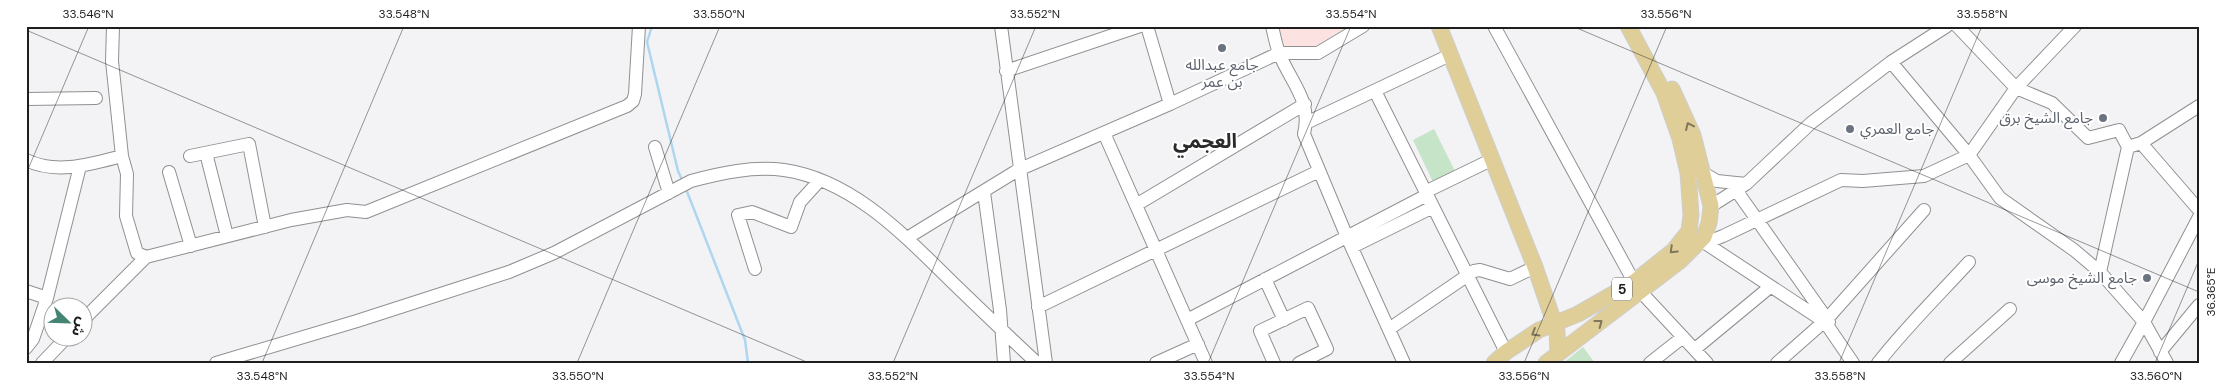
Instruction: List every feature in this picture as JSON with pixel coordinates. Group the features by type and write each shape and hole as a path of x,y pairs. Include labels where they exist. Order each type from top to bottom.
{"main road":[{"path":"1439,26 1535,267 1558,339 1552,359"},
{"path":"1628,26 1664,93 1680,139 1688,173 1691,215 1689,231"},
{"name":"5","path":"1494,363 1506,352 1539,330 1637,287 1680,261 1702,241 1709,223 1711,206 1693,135 1672,90 1638,26"},
{"name":"5","path":"1552,359 1637,287 1673,251 1689,231"}],"street":[{"path":"113,26 112,61 122,156 127,174 127,225 136,253 146,257"},
{"path":"92,311 146,257 265,226 347,210 366,212 627,106 637,104 639,26"},
{"path":"1001,26 1018,170 1046,363"},
{"path":"1006,72 1140,26"},
{"path":"1147,26 1170,104"},
{"path":"1272,26 1279,53 1305,104 1306,123 1304,134 1349,242 1403,362"},
{"path":"907,238 1018,170 1170,104 1279,53 1318,53 1363,26"},
{"path":"1494,26 1637,287 1707,363"},
{"path":"1711,206 1741,187 1811,123 1891,62 1947,26"},
{"path":"1957,26 2016,88 2052,103 2088,138 2120,130 2128,147 2100,272"},
{"path":"1702,241 1718,239 1758,218 1841,180 1863,181 1924,176 1969,155 2016,88 2075,26"},
{"path":"1306,123 1450,55"},
{"path":"1891,62 1969,155 2000,198 2074,250 2100,272 2144,322 2164,357 2199,305"},
{"path":"1375,91 1506,352"},
{"path":"26,99 96,98"},
{"path":"1136,205 1305,104"},
{"path":"2128,147 2141,143 2199,106"},
{"path":"1104,133 1206,363"},
{"path":"2141,143 2199,210"},
{"path":"190,156 249,144 265,226"},
{"path":"655,147 669,193"},
{"path":"206,153 227,236"},
{"path":"26,160 46,167 80,166 122,156"},
{"path":"1349,242 1426,193 1491,160"},
{"path":"48,296 80,166"},
{"path":"216,363 357,321 508,272 554,253 686,184 716,175 753,169 784,170 820,180 849,194 883,217 1037,363"},
{"path":"1038,307 1319,171"},
{"path":"169,172 191,246"},
{"path":"1688,173 1703,173 1717,181 1741,187 1758,218 1853,363"},
{"path":"755,270 738,215 752,212 791,226 800,202 820,180"},
{"path":"984,192 1004,363"},
{"path":"1187,320 1265,279 1433,207"},
{"path":"1777,363 1826,321 1924,210"},
{"path":"2121,363 2195,234 2199,217"},
{"path":"1689,231 1770,287 1826,321 1858,363"},
{"path":"1878,363 1901,334 1970,262"},
{"path":"1389,329 1467,275 1480,270 1510,278 1535,267"},
{"path":"1265,279 1284,320"},
{"path":"1695,349 1770,287"},
{"path":"26,291 42,296"},
{"path":"1274,363 1260,331 1308,308 1327,349 1302,362"},
{"path":"28,341 42,309"},
{"path":"1950,363 2010,309"},
{"path":"1650,363 1683,337"},
{"path":"1156,363 1198,344"},
{"path":"42,363 58,346"}],"shaded area":[{"path":"1278,26 1348,26 1316,46 1283,46"}],"green space":[{"path":"1434,129 1455,171 1433,182 1413,140"},
{"path":"1583,347 1595,363 1563,363"}],"waterway":[{"path":"652,26 647,42 678,171 683,182"},
{"path":"686,189 745,340 748,363"}],"place":[{"name":"جامع عبدالله بن عمر","path":"1222,48"},
{"name":"جامع الشيخ برق","path":"2103,118"},
{"name":"جامع العمري","path":"1850,129"},
{"name":"جامع الشيخ موسى","path":"2147,278"}],"district":[{"name":"العجمي","path":"1205,141"}]}
